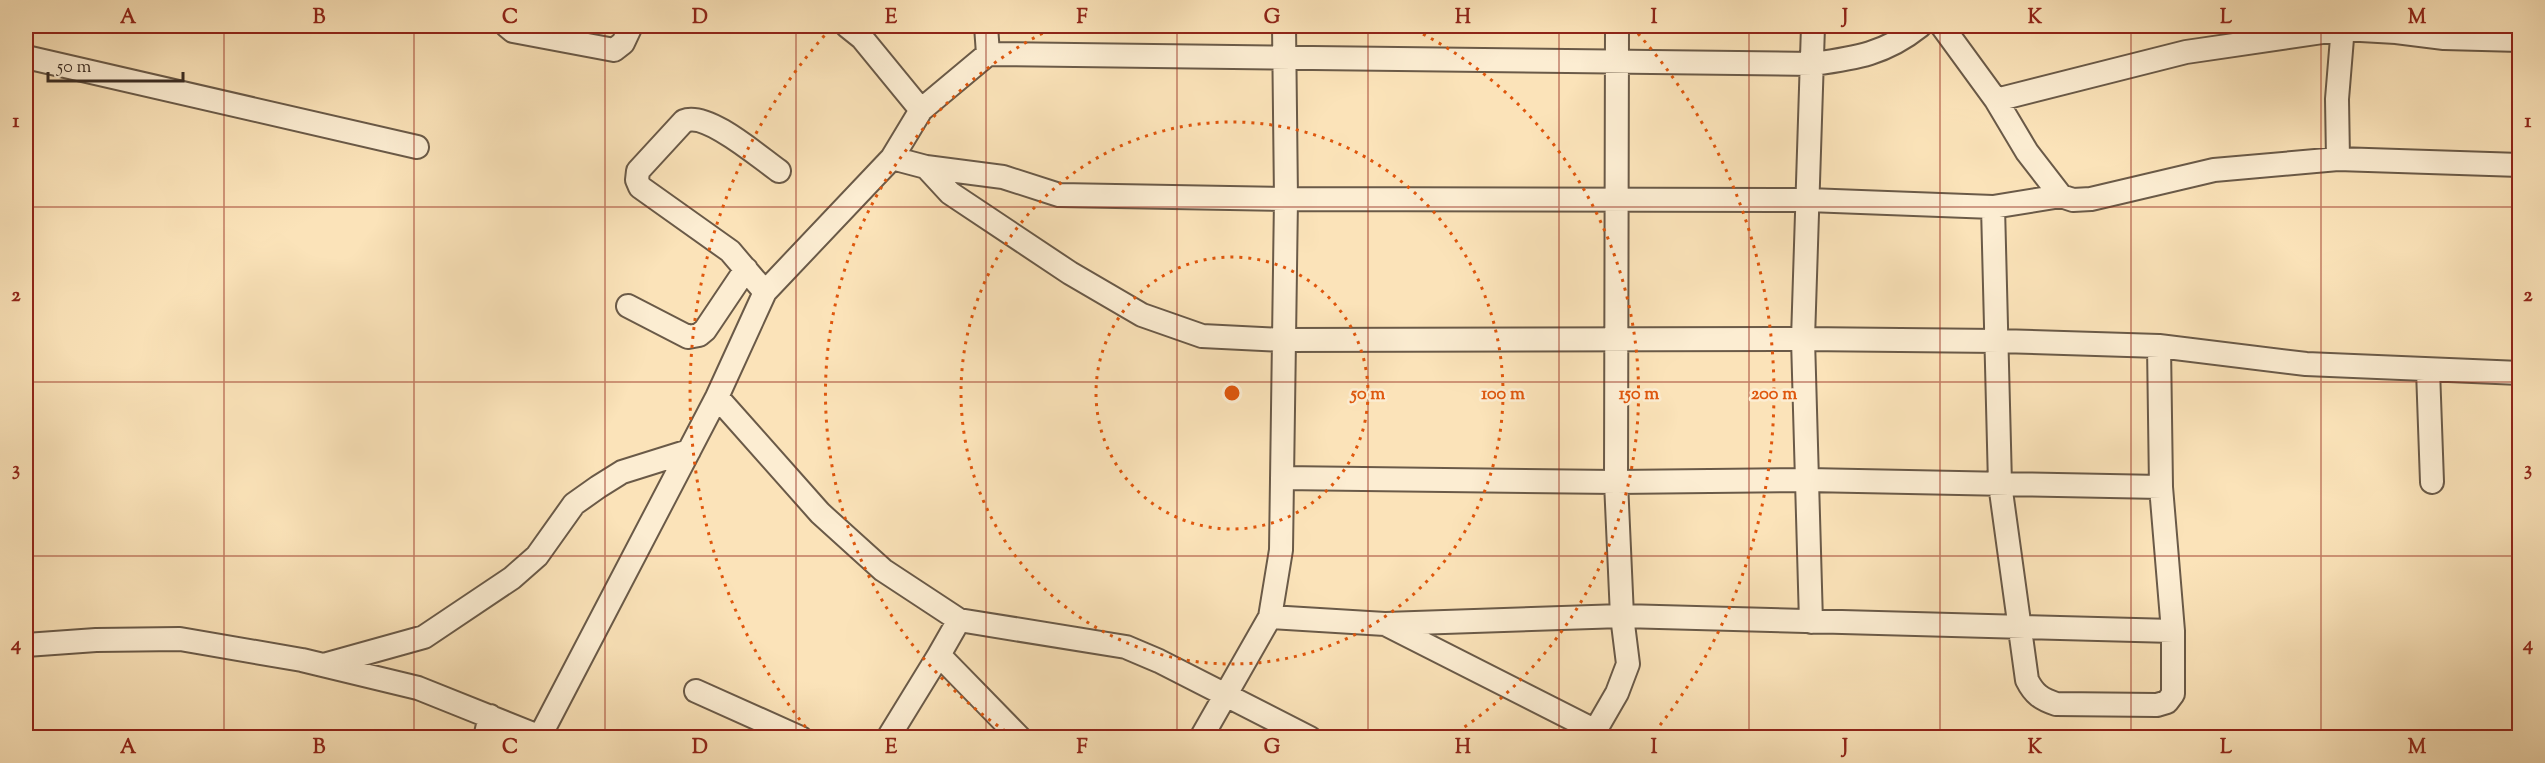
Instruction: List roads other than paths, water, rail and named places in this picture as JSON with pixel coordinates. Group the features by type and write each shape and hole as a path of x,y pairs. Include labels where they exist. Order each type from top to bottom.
{"street":[{"path":"507,26 513,31 614,50 623,43 631,26"},
{"path":"848,26 862,38 921,110"},
{"path":"986,26 988,54"},
{"path":"1201,738 1270,617 1281,550 1286,199 1284,26"},
{"path":"1385,624 1593,734 1617,693 1628,664 1622,616 1616,482 1617,26"},
{"path":"1811,622 1803,339 1813,26"},
{"path":"26,645 96,640 180,639 323,665 418,688 487,727 540,737 717,397 765,292 892,158 921,110 988,54 1813,64 1867,56 1907,36 1920,26"},
{"path":"1942,26 1996,100 2027,152 2061,196"},
{"path":"1996,100 2186,52 2343,27 2444,38 2520,40"},
{"path":"2338,159 2337,99 2343,27"},
{"path":"26,57 417,147"},
{"path":"765,292 730,251 640,187 637,180 638,171 684,121 690,118 700,120 723,131 779,171"},
{"path":"892,158 926,167 1003,177 1059,195 1286,199 1808,200 1993,207 2061,196 2073,200 2091,199 2214,170 2338,159 2520,165"},
{"path":"926,167 950,193 1070,273 1142,315 1202,336 1284,340 1998,341 2159,346 2306,364 2520,373"},
{"path":"1993,207 2000,484 2027,680 2031,689 2041,699 2056,704 2157,705 2167,702 2173,694 2173,631 2161,488 2159,346"},
{"path":"628,306 688,337 699,335 705,330 746,269"},
{"path":"2428,370 2432,482"},
{"path":"717,397 820,513 883,570 959,620 1126,647 1310,738"},
{"path":"323,665 424,637 513,578 537,556 574,504 598,487 622,472 688,451"},
{"path":"1282,478 1616,482 1808,480 2161,488"},
{"path":"1270,617 1385,624 1622,616 2173,631"},
{"path":"888,738 959,620"},
{"path":"939,655 1020,738"},
{"path":"696,691 801,738"}]}
